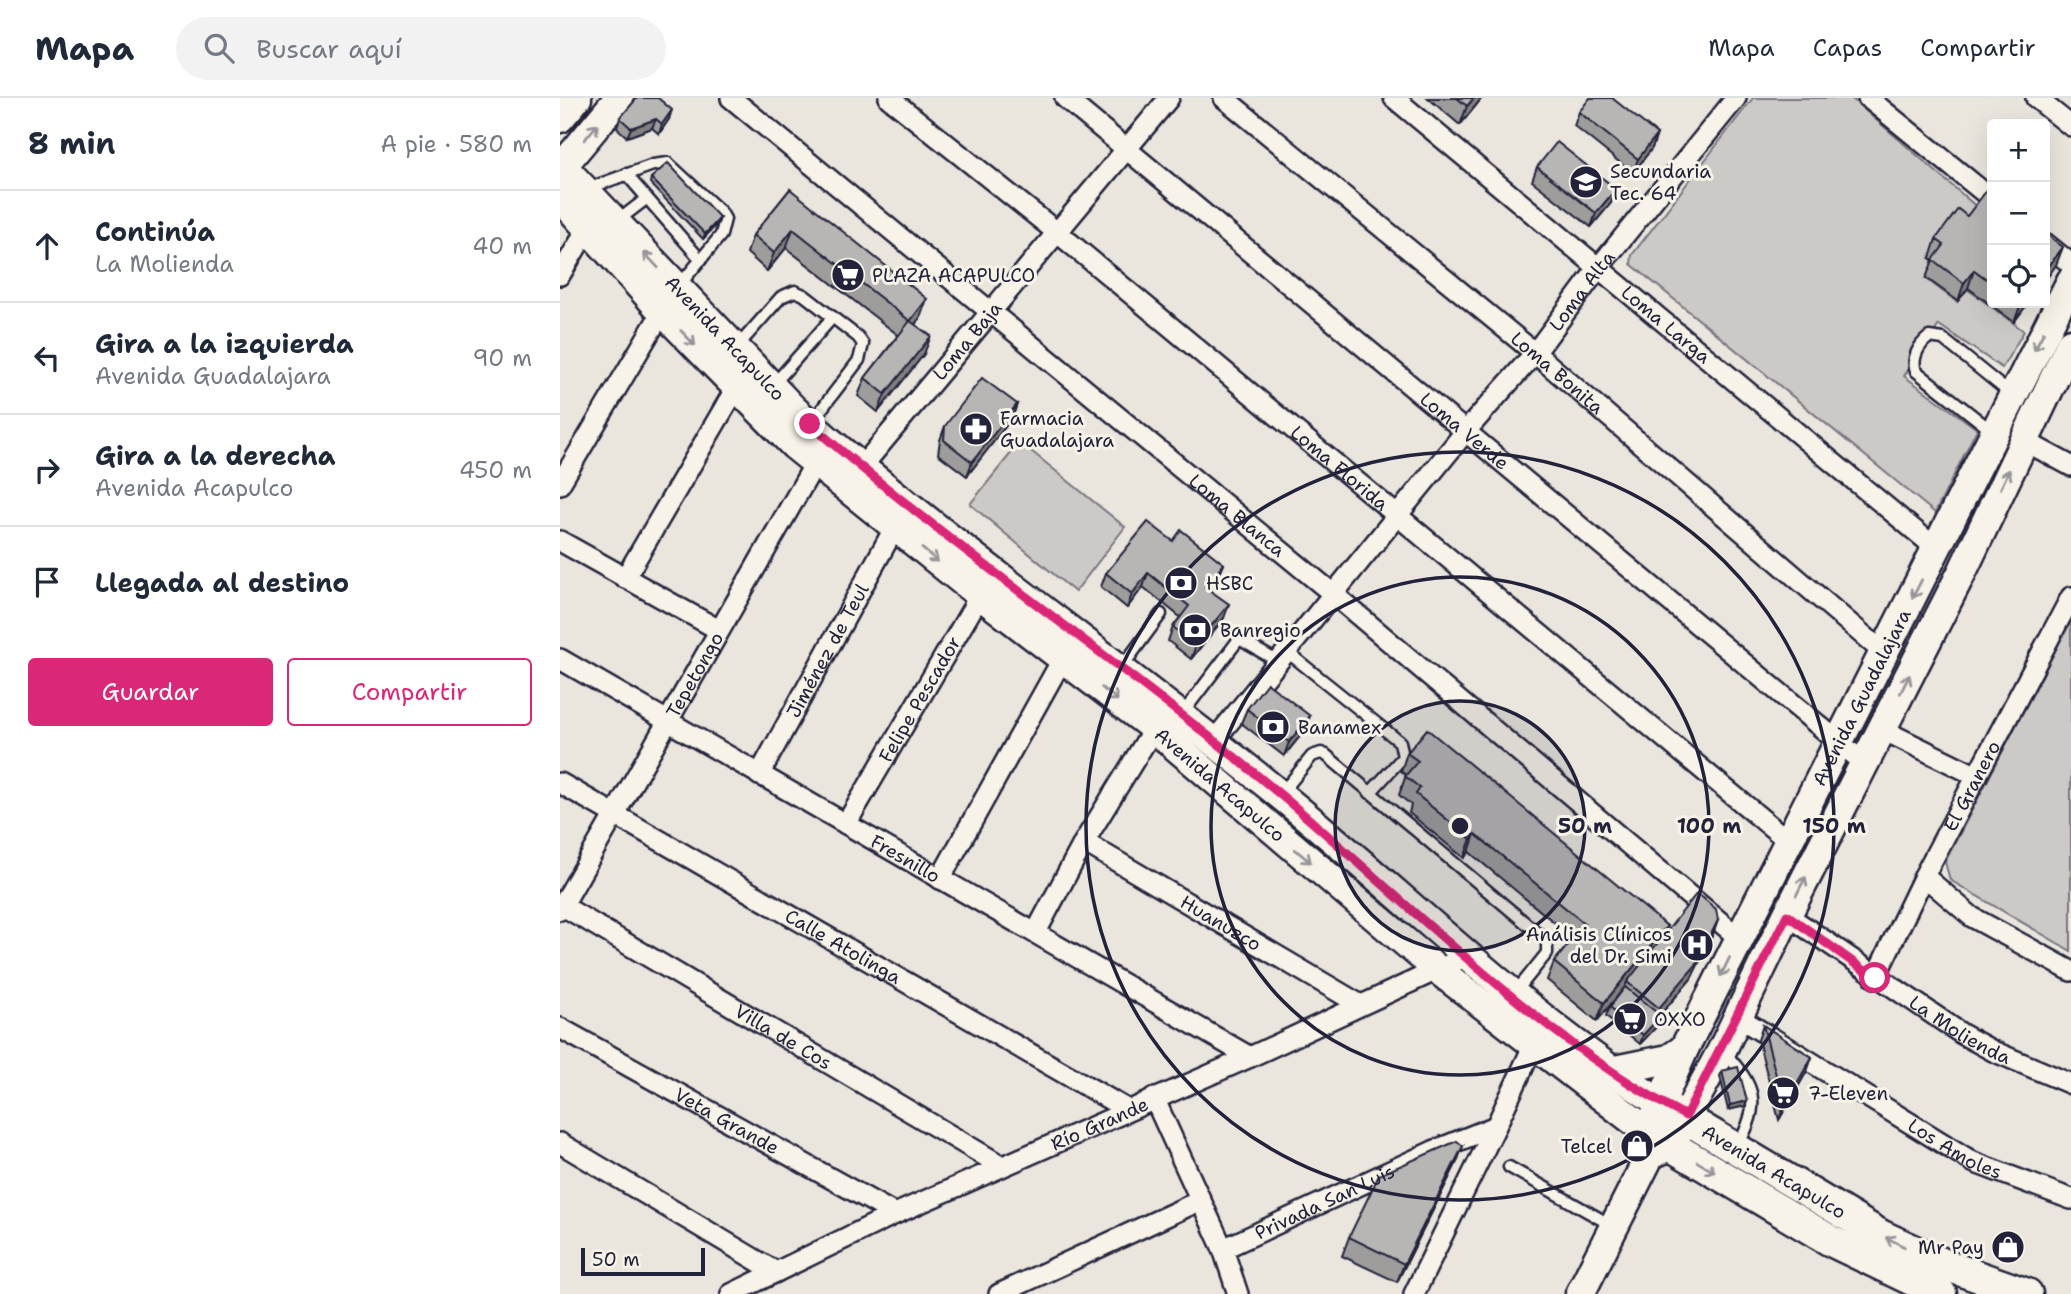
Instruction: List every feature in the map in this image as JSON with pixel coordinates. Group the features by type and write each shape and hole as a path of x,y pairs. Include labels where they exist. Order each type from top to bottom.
{"main road":[{"path":"560,118 577,98"},
{"path":"561,166 620,98"},
{"name":"Avenida Acapulco","path":"561,166 588,228 669,300 735,349 771,386 812,443"},
{"name":"Avenida Acapulco","path":"573,193 616,223 669,300 736,388 812,443 987,584 1063,657 1154,729 1438,970 1535,1042 1656,1144 1831,1241 1941,1294"},
{"name":"Avenida Guadalajara","path":"1656,1144 1660,1103 1684,1049 2071,281"},
{"name":"Avenida Guadalajara","path":"1580,1294 1656,1144 1686,1116 1722,1050 1787,915 1964,570 2071,343"},
{"name":"Avenida Acapulco","path":"853,477 895,527 1120,669 1280,795 1513,995 1610,1071 1736,1149 1912,1251 2027,1294"},
{"path":"1610,1071 1669,1059 1684,1049"}],"street":[{"name":"Loma Blanca","path":"731,98 1332,593 1739,938"},
{"name":"Loma Florida","path":"889,98 1058,233 1787,840"},
{"name":"Loma Verde","path":"1065,98 1864,763"},
{"name":"Loma Baja","path":"853,477 1169,98"},
{"name":"Loma Bonita","path":"1224,98 1535,353 1885,653"},
{"name":"Loma Larga","path":"1394,98 1937,549"},
{"name":"Loma Alta","path":"1213,742 1465,432 1535,353 1599,267 1736,98"},
{"path":"1868,98 1987,195"},
{"path":"2036,98 2071,127"},
{"path":"560,275 588,228"},
{"path":"2047,245 2071,264"},
{"path":"560,484 669,300"},
{"path":"625,578 736,388"},
{"path":"2023,440 2071,466"},
{"name":"Tepetongo","path":"561,908 719,630 812,443"},
{"name":"Jiménez de Teul","path":"759,775 895,527"},
{"path":"560,541 719,630"},
{"name":"Felipe Pescador","path":"846,824 987,584"},
{"name":"El Granero","path":"1875,978 1924,876 2071,597"},
{"path":"940,879 1063,657"},
{"name":"Fresnillo","path":"560,659 1250,1057"},
{"path":"1037,932 1084,842 1154,729"},
{"path":"1881,729 1977,776"},
{"name":"Calle Atolinga","path":"560,783 1128,1110"},
{"name":"Huanuzco","path":"1084,842 1359,1004"},
{"path":"1924,876 1972,917 2071,971"},
{"name":"Villa de Cos","path":"561,908 1002,1166"},
{"name":"La Molienda","path":"1787,915 1875,978 1993,1051 2071,1083"},
{"name":"Río Grande","path":"732,1294 895,1214 1250,1057 1467,956"},
{"name":"Los Amoles","path":"1738,1017 1963,1156 2071,1199"},
{"name":"Veta Grande","path":"560,1028 895,1214"},
{"path":"1414,1294 1535,1042"},
{"path":"1154,1098 1223,1249 1238,1294"},
{"name":"Privada San Luis","path":"1223,1249 1433,1151 1496,1126"},
{"path":"560,1143 776,1272"},
{"path":"999,1294 1199,1201"}],"lane":[{"path":"573,193 661,162 668,163 700,191 725,219 721,235 669,300"},
{"path":"626,174 701,260"},
{"path":"694,201 700,191"},
{"path":"616,223 646,199"},
{"path":"676,232 682,222"},
{"path":"735,349 788,292 804,295 858,337 863,344 863,351 812,443"},
{"path":"771,386 833,317"},
{"path":"1996,433 1916,371 1914,358 1922,342 1935,336 2012,396"},
{"path":"1120,669 1161,614"},
{"path":"1180,717 1239,639 1281,656 1400,742 1403,757 1370,793"},
{"path":"1280,795 1312,756 1321,753 1546,941 1548,953 1513,995"},
{"path":"1722,1050 1748,1080 1752,1095 1751,1118 1736,1149"},
{"path":"1509,1167 1614,1227"}],"shaded area":[{"path":"1753,98 1851,98 1979,209 1951,227 1929,258 1937,263 1925,278 1957,302 1967,289 1987,304 1987,308 1993,308 2024,331 2002,368 1939,325 1904,376 1977,429 1935,513 1631,264 1632,255"},
{"path":"1020,442 1125,527 1075,592 970,504"},
{"path":"2071,620 2071,951 1950,880 1945,862"}],"building":[{"path":"637,98 658,98 672,110 662,124 656,119 631,128 620,118"},
{"path":"1457,98 1474,98 1467,106"},
{"path":"1590,98 1612,98 1657,134 1638,159 1579,112"},
{"path":"1557,142 1616,189 1596,213 1537,167"},
{"path":"668,163 720,218 705,234 651,178"},
{"path":"790,189 927,299 910,321 793,229 774,253 753,235"},
{"path":"1987,190 1987,279 1974,270 1964,283 1933,260 1944,245 1936,239 1958,209 1967,216"},
{"path":"2050,237 2063,247 2050,264"},
{"path":"910,321 931,336 885,394 865,378"},
{"name":"Farmacia Guadalajara","path":"982,378 1017,404 972,462 944,440 945,426"},
{"path":"1148,522 1173,541 1181,530 1224,564 1205,587 1229,604 1196,645 1173,627 1189,606 1148,573 1132,594 1106,573"},
{"path":"1267,683 1310,716 1289,742 1247,709"},
{"path":"1427,729 1667,926 1604,1003 1554,962 1585,924 1475,834 1471,839 1416,794 1420,788 1405,776 1418,761 1407,753"},
{"path":"1697,893 1716,909 1718,920 1696,965 1659,1008 1627,982"},
{"path":"1625,987 1661,1016 1643,1035 1610,1007"},
{"path":"1763,1025 1812,1057 1784,1106"},
{"path":"1738,1067 1747,1101 1730,1105 1722,1071"},
{"path":"1457,1141 1463,1146 1404,1264 1349,1237 1379,1175"}],"place":[{"name":"Secundaria Tec. 64","path":"1586,182"},
{"name":"PLAZA ACAPULCO","path":"848,275"},
{"name":"Farmacia Guadalajara","path":"976,429"},
{"name":"HSBC","path":"1181,583"},
{"name":"Banregio","path":"1195,630"},
{"name":"Banamex","path":"1273,727"},
{"name":"Análisis Clínicos del Dr. Simi","path":"1697,945"},
{"name":"OXXO","path":"1630,1019"},
{"name":"7-Eleven","path":"1783,1093"},
{"name":"Telcel","path":"1637,1146"},
{"name":"Mr Pay","path":"2008,1247"}],"route":[{"path":"810,424 861,468 1280,795 1513,995 1610,1071 1660,1103 1686,1116 1722,1050 1787,915 1875,978"}]}
